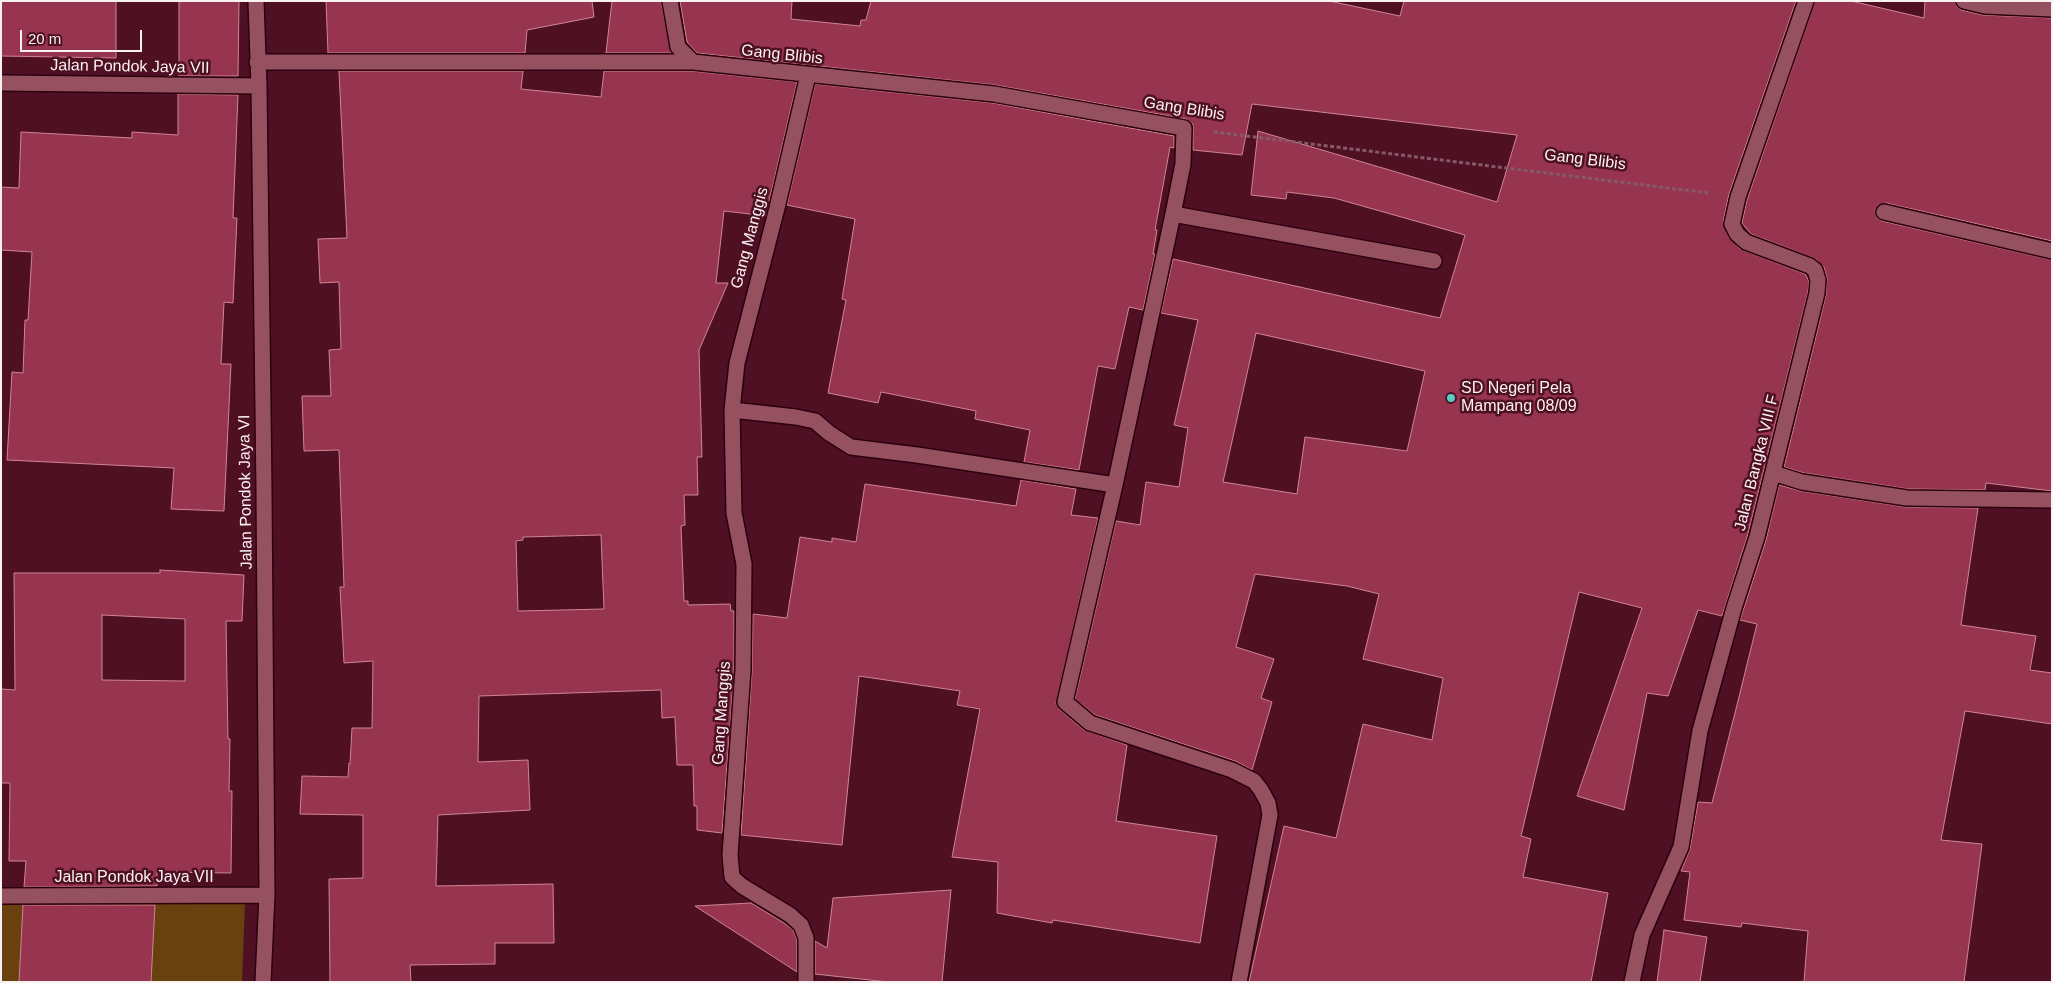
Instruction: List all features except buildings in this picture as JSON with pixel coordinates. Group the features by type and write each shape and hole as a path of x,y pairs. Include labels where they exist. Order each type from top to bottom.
{"street":[{"name":"Jalan Pondok Jaya VI","path":"256,1 259,86 267,895 263,982"},
{"path":"670,1 678,47 693,62"},
{"name":"Jalan Bangka VIII F","path":"1632,982 1642,935 1681,847 1700,731 1734,608 1757,537 1804,350 1818,280 1815,270 1810,266 1746,242 1737,234 1732,224 1738,197 1806,1"},
{"path":"1964,1 1985,6 2052,9"},
{"name":"Gang Blibis","path":"257,62 693,62 994,94 1184,128"},
{"name":"Gang Manggis","path":"806,982 806,938 801,925 790,915 742,886 732,877 730,855 743,670 744,564 734,514 732,410 737,363 777,208 808,75"},
{"name":"Jalan Pondok Jaya VII","path":"1,83 259,86"},
{"path":"1184,128 1183,164 1173,214 1115,485 1065,702 1090,724 1232,770 1254,781 1261,790 1268,803 1270,815 1238,982"},
{"path":"1884,212 2052,251"},
{"path":"1173,214 1434,261"},
{"path":"732,410 815,421 829,434 851,447 1115,485"},
{"path":"1773,473 1802,482 1907,498 2052,500"},
{"name":"Jalan Pondok Jaya VII","path":"1,896 267,895"}],"path":[{"name":"Gang Blibis","path":"1184,128 1738,197"}],"shaded area":[{"path":"245,902 242,982 1,982 1,905"}],"place":[{"name":"SD Negeri Pela Mampang 08/09","path":"1451,398"}]}
